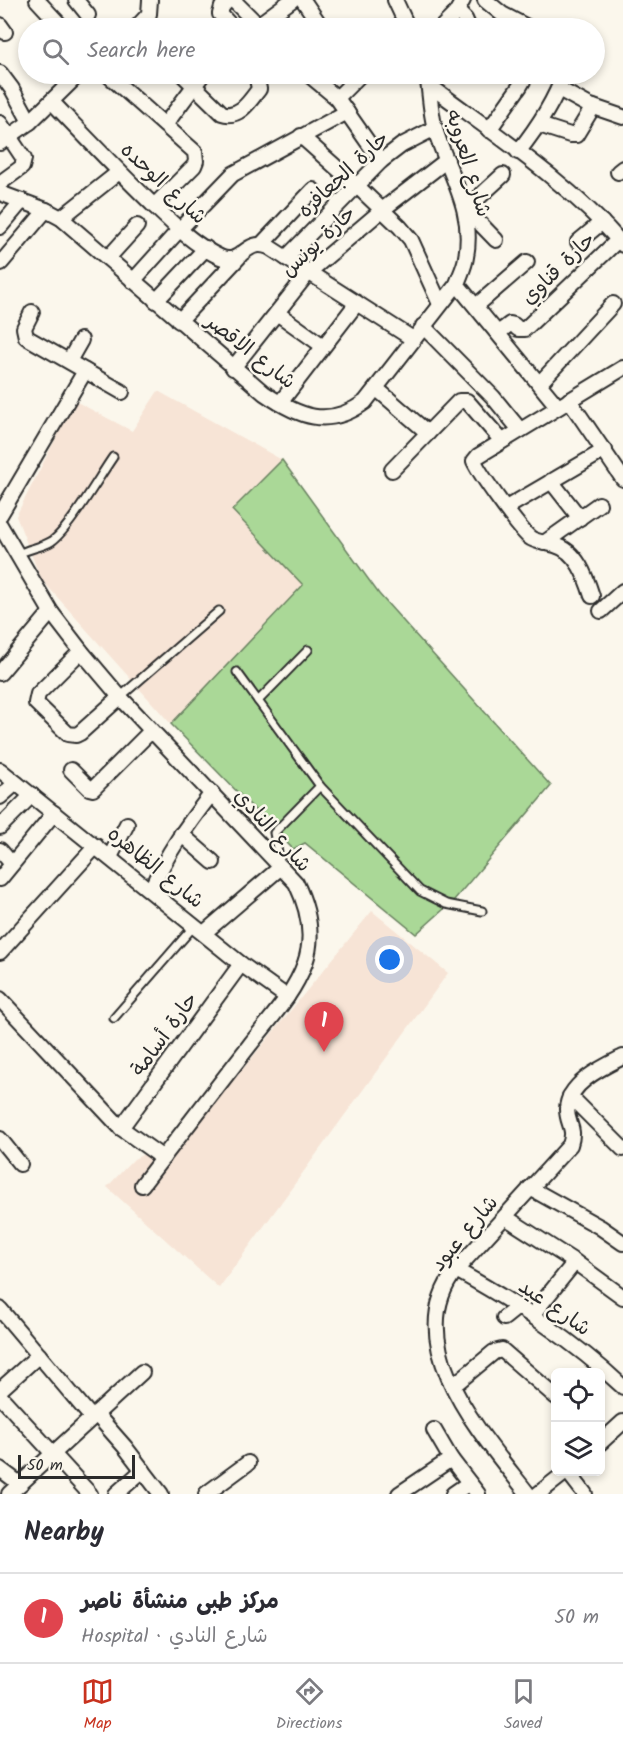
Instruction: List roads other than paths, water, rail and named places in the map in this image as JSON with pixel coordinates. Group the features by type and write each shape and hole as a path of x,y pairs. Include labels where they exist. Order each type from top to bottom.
{"street":[{"path":"37,0 54,18"},
{"path":"76,0 88,15"},
{"path":"147,18 150,0"},
{"path":"224,18 220,14 228,0"},
{"path":"233,0 250,18"},
{"path":"270,18 292,0"},
{"path":"303,0 315,18"},
{"path":"395,0 403,18"},
{"path":"485,0 510,18"},
{"path":"449,18 460,5"},
{"path":"0,72 30,122"},
{"path":"4,140 30,122 69,84"},
{"path":"118,84 195,152 196,161 154,206"},
{"path":"165,125 194,86 222,113 234,114 238,113 259,89 258,84"},
{"path":"320,84 337,98 381,161"},
{"path":"337,98 351,84"},
{"name":"شارع العروبه","path":"428,84 435,128 466,209 469,234 466,260 457,284"},
{"path":"434,84 489,130 551,176 602,222 621,243"},
{"path":"489,130 521,84"},
{"path":"518,152 539,124 561,84"},
{"path":"559,89 593,108 623,117"},
{"name":"شارع الوحده","path":"52,102 178,230 225,259 239,257"},
{"path":"539,124 576,135 593,108"},
{"path":"133,281 178,230 233,174 347,112"},
{"path":"0,123 4,140 22,156 24,163 0,183"},
{"name":"حارة الجعافره","path":"286,258 381,161 402,145 435,128"},
{"path":"301,136 356,185 411,240 440,304"},
{"name":"حارة يونس","path":"233,368 309,272 382,210 447,160"},
{"path":"61,218 119,172"},
{"path":"496,240 466,209 503,175"},
{"path":"262,244 313,190"},
{"name":"شارع الاقصر","path":"0,194 46,210 61,218 233,368 280,404 309,416 324,418 339,416 353,411 365,402 457,284"},
{"path":"0,227 22,201"},
{"path":"1,263 46,210"},
{"path":"578,242 602,222"},
{"path":"108,258 137,226"},
{"name":"حارة قناوي","path":"498,333 510,324 518,329 525,329 621,243"},
{"path":"179,321 248,248 255,244 262,244 413,339"},
{"path":"156,300 206,248"},
{"path":"476,306 527,262"},
{"path":"457,284 539,384 563,403 619,463 623,479"},
{"path":"280,404 357,303"},
{"path":"539,384 613,304"},
{"path":"32,312 24,328 24,335 122,392"},
{"path":"277,313 323,346"},
{"path":"423,326 493,397 520,430"},
{"path":"69,361 81,340"},
{"path":"592,596 585,576 570,554 563,548 530,537 506,508 474,461 502,441 623,368"},
{"path":"0,515 85,371"},
{"path":"377,389 428,433"},
{"path":"392,470 459,401 467,401 502,441"},
{"path":"506,508 605,450"},
{"path":"551,481 579,518"},
{"path":"544,543 599,504"},
{"name":"شارع النادي","path":"0,525 51,612 81,651 151,731 296,883 305,901 310,921 310,942 306,962 287,996 142,1185"},
{"path":"0,551 17,555"},
{"path":"601,611 623,591"},
{"path":"0,673 51,612"},
{"path":"81,651 38,694 36,703 72,736 80,733 120,697"},
{"path":"71,770 89,788 97,788 151,731"},
{"name":"شارع الظاهره","path":"0,770 241,964 287,996"},
{"path":"0,797 16,783"},
{"path":"151,890 160,868 212,793"},
{"path":"0,827 32,795"},
{"path":"0,879 54,813"},
{"path":"110,857 127,824"},
{"path":"182,834 213,862"},
{"path":"0,952 96,846"},
{"path":"0,850 12,864"},
{"path":"200,929 281,867"},
{"name":"حارة أسامة","path":"121,1128 241,964"},
{"path":"0,999 121,1128 163,1158"},
{"path":"623,1057 602,1067 577,1087 570,1096 623,1149"},
{"name":"شارع عبود","path":"528,1494 478,1429 453,1386 439,1347 436,1325 438,1303 447,1282 456,1270 570,1145 574,1134 567,1110 570,1096"},
{"path":"0,1139 20,1164"},
{"path":"530,1188 600,1227 623,1243"},
{"path":"505,1217 575,1262 623,1297"},
{"path":"532,1315 575,1262"},
{"name":"شارع عيد","path":"456,1270 532,1315 599,1365 623,1387"},
{"path":"504,1318 519,1306"},
{"path":"0,1309 143,1470 160,1494"},
{"path":"453,1386 494,1352 502,1350 551,1393"},
{"path":"0,1390 39,1355"},
{"path":"0,1469 14,1489 142,1372"},
{"path":"0,1396 90,1494"},
{"path":"605,1437 623,1422"},
{"path":"434,1430 451,1459 478,1494"},
{"path":"399,1494 451,1459"},
{"path":"206,1494 248,1463"},
{"path":"117,1494 143,1470"},
{"path":"537,1494 562,1476"},
{"path":"570,1476 585,1494"},
{"path":"453,1494 469,1483"}],"lane":[{"path":"17,555 24,550 47,544 60,534 113,457"},
{"path":"120,697 219,612"},
{"path":"258,701 308,650"},
{"path":"237,672 320,786 420,891 446,904 482,911"},
{"path":"281,867 274,833 320,786"},
{"path":"114,1018 200,929"}],"place":[{"name":"مركز طبى منشأة ناصر","path":"324,1052"}]}
